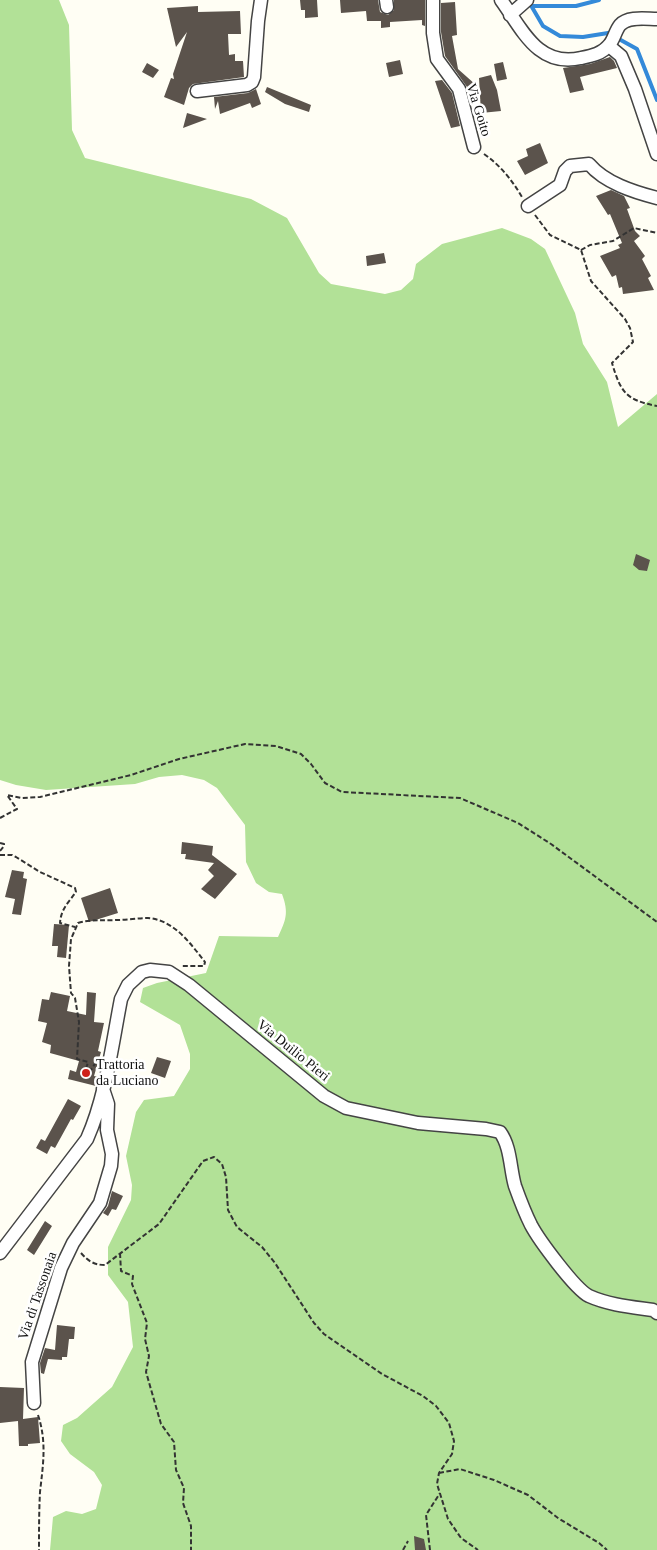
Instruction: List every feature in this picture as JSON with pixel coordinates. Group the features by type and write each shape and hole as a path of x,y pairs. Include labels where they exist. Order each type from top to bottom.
{"street":[{"path":"197,91 247,85 252,82 261,0"},
{"name":"Via Goito","path":"432,0 433,33 437,59 459,89 474,147"},
{"path":"501,0 513,13 539,51 557,60 576,59 597,54 609,45 620,25 628,20 657,18"},
{"path":"513,13 527,0"},
{"path":"609,45 621,56 635,88 657,154"},
{"path":"528,206 560,185 565,171 570,166 585,164 589,164 597,173 610,181 644,195 657,198"},
{"name":"Via Duilio Pieri","path":"0,1253 87,1139 103,1089 122,999 128,985 142,972 150,970 170,972 189,985 324,1096 346,1108 418,1123 500,1132 506,1140 511,1173 532,1228 572,1281 588,1295 612,1304 653,1310 657,1313"},
{"name":"Via di Tassonaia","path":"34,1404 32,1362 61,1268 72,1246 100,1203 111,1166 112,1154 107,1130 108,1104 103,1089"}],"path":[{"name":"Via Goito","path":"474,147 495,161 550,235 581,250"},
{"path":"657,233 634,228 613,241 590,245 581,250 591,281 625,319 630,328 633,342 612,363 618,382 629,397 657,406"},
{"path":"0,818 16,809 8,795 22,798 40,797 131,775 179,759 217,750 245,744 276,746 301,754 325,783 342,792 460,798 518,823 559,849 657,922"},
{"path":"0,843 4,844 0,851"},
{"path":"0,855 12,855 40,872 75,888 76,892 60,916 60,923 75,927"},
{"path":"97,1069 97,1063 95,1062 91,1070 86,1069 88,1062 77,1059 79,1022 75,998 71,993 69,950 75,927 78,923 91,919 101,921 146,918 165,923 185,936 205,962 204,966 200,967 181,966"},
{"path":"72,1246 72,1255 77,1249 86,1259 97,1265 105,1265 159,1224 203,1161 214,1158 222,1164 226,1177 228,1210 237,1227 262,1248 275,1263 314,1323 324,1334 382,1374 423,1396 436,1406 449,1424 454,1441 452,1454 439,1474 437,1484 448,1519 461,1538 478,1550"},
{"path":"120,1253 121,1271 133,1276 132,1284 147,1324 145,1340 149,1356 146,1372 161,1424 174,1442 176,1470 184,1488 184,1503 191,1526 191,1550"},
{"path":"34,1404 43,1431 44,1460 40,1493 39,1550"},
{"path":"439,1474 460,1469 494,1480 528,1495 558,1518 599,1542 607,1550"},
{"path":"430,1550 426,1514 440,1493"},
{"path":"403,1550 408,1541"}],"green space":[{"path":"0,0 59,0 69,25 72,130 85,158 251,199 287,218 319,273 331,284 385,294 401,290 413,279 416,264 442,244 502,228 531,239 545,249 575,313 583,344 607,382 618,427 657,394 657,1550 50,1550 53,1517 66,1511 82,1514 96,1509 102,1485 94,1472 70,1454 61,1441 63,1425 77,1418 112,1387 133,1347 128,1302 108,1275 108,1247 131,1200 132,1185 126,1156 136,1112 144,1100 174,1096 190,1069 190,1054 180,1025 140,1002 143,988 157,983 206,973 219,936 278,937 285,921 286,911 282,894 269,892 256,883 246,862 245,825 217,788 204,780 182,775 159,777 135,784 46,790 0,780"}],"building":[{"path":"300,0 317,0 318,17 305,18 305,10 301,10"},
{"path":"340,0 378,0 380,12 388,15 394,10 394,0 425,0 425,26 422,25 422,20 390,22 390,27 381,28 381,21 367,21 366,11 341,13"},
{"path":"455,2 457,35 452,36 458,69 476,85 467,87 445,56 441,32 441,3"},
{"path":"198,6 198,12 240,11 241,34 228,34 229,55 235,54 235,61 243,61 244,77 193,84 189,88 184,105 164,97 171,78 174,79 173,74 187,32 176,47 167,8"},
{"path":"610,57 617,68 580,77 584,90 570,93 563,68 590,64"},
{"path":"400,60 403,74 389,77 386,63"},
{"path":"503,62 507,79 497,81 494,64"},
{"path":"147,63 159,70 153,78 142,72"},
{"path":"491,75 497,90 501,111 481,113 479,78"},
{"path":"442,80 452,93 460,126 451,128 435,81"},
{"path":"267,87 311,105 309,112 285,104 265,92"},
{"path":"256,89 261,104 252,108 250,103 220,114 218,101 215,109 214,97 248,93"},
{"path":"187,113 207,119 183,128"},
{"path":"540,143 548,163 525,175 517,161 528,156 526,149"},
{"path":"611,190 624,196 630,208 627,209 635,231 640,236 634,241 645,256 642,259 651,276 648,278 654,290 623,294 622,287 619,288 616,275 612,277 600,256 620,248 618,245 622,243 610,214 608,215 596,196"},
{"path":"384,253 386,263 367,266 366,256"},
{"path":"636,554 650,560 647,571 639,570 633,565"},
{"path":"182,842 213,846 212,855 237,874 215,899 201,889 214,876 208,870 214,863 185,859 186,854 181,854"},
{"path":"12,870 24,872 23,878 27,879 21,915 12,914 15,899 5,897"},
{"path":"110,888 118,913 89,922 81,898"},
{"path":"54,924 69,925 66,958 57,957 58,946 52,946"},
{"path":"51,992 70,996 67,1011 86,1015 87,992 96,993 94,1022 104,1023 98,1051 101,1052 94,1076 98,1077 96,1086 68,1079 70,1070 76,1072 79,1061 50,1053 51,1045 42,1042 47,1023 38,1021 42,999 49,1000"},
{"path":"157,1057 171,1061 165,1078 151,1073"},
{"path":"68,1099 81,1106 73,1120 71,1119 55,1148 51,1146 47,1154 36,1148 41,1139 45,1141"},
{"path":"112,1191 123,1196 116,1210 112,1209 108,1216 103,1213 108,1206"},
{"path":"45,1221 52,1226 34,1255 27,1250"},
{"path":"57,1325 75,1327 74,1339 69,1339 67,1357 62,1357 62,1360 48,1359 44,1374 41,1373 40,1363 45,1348 55,1350"},
{"path":"0,1387 24,1388 23,1419 38,1417 40,1443 19,1446 18,1421 0,1423"},
{"path":"414,1536 424,1539 426,1550 415,1550"}],"waterway":[{"path":"532,6 576,6 599,0"},
{"path":"529,2 543,26 560,36 583,37 608,33 637,49 657,100"}],"place":[{"name":"Trattoria da Luciano","path":"86,1073"}]}
